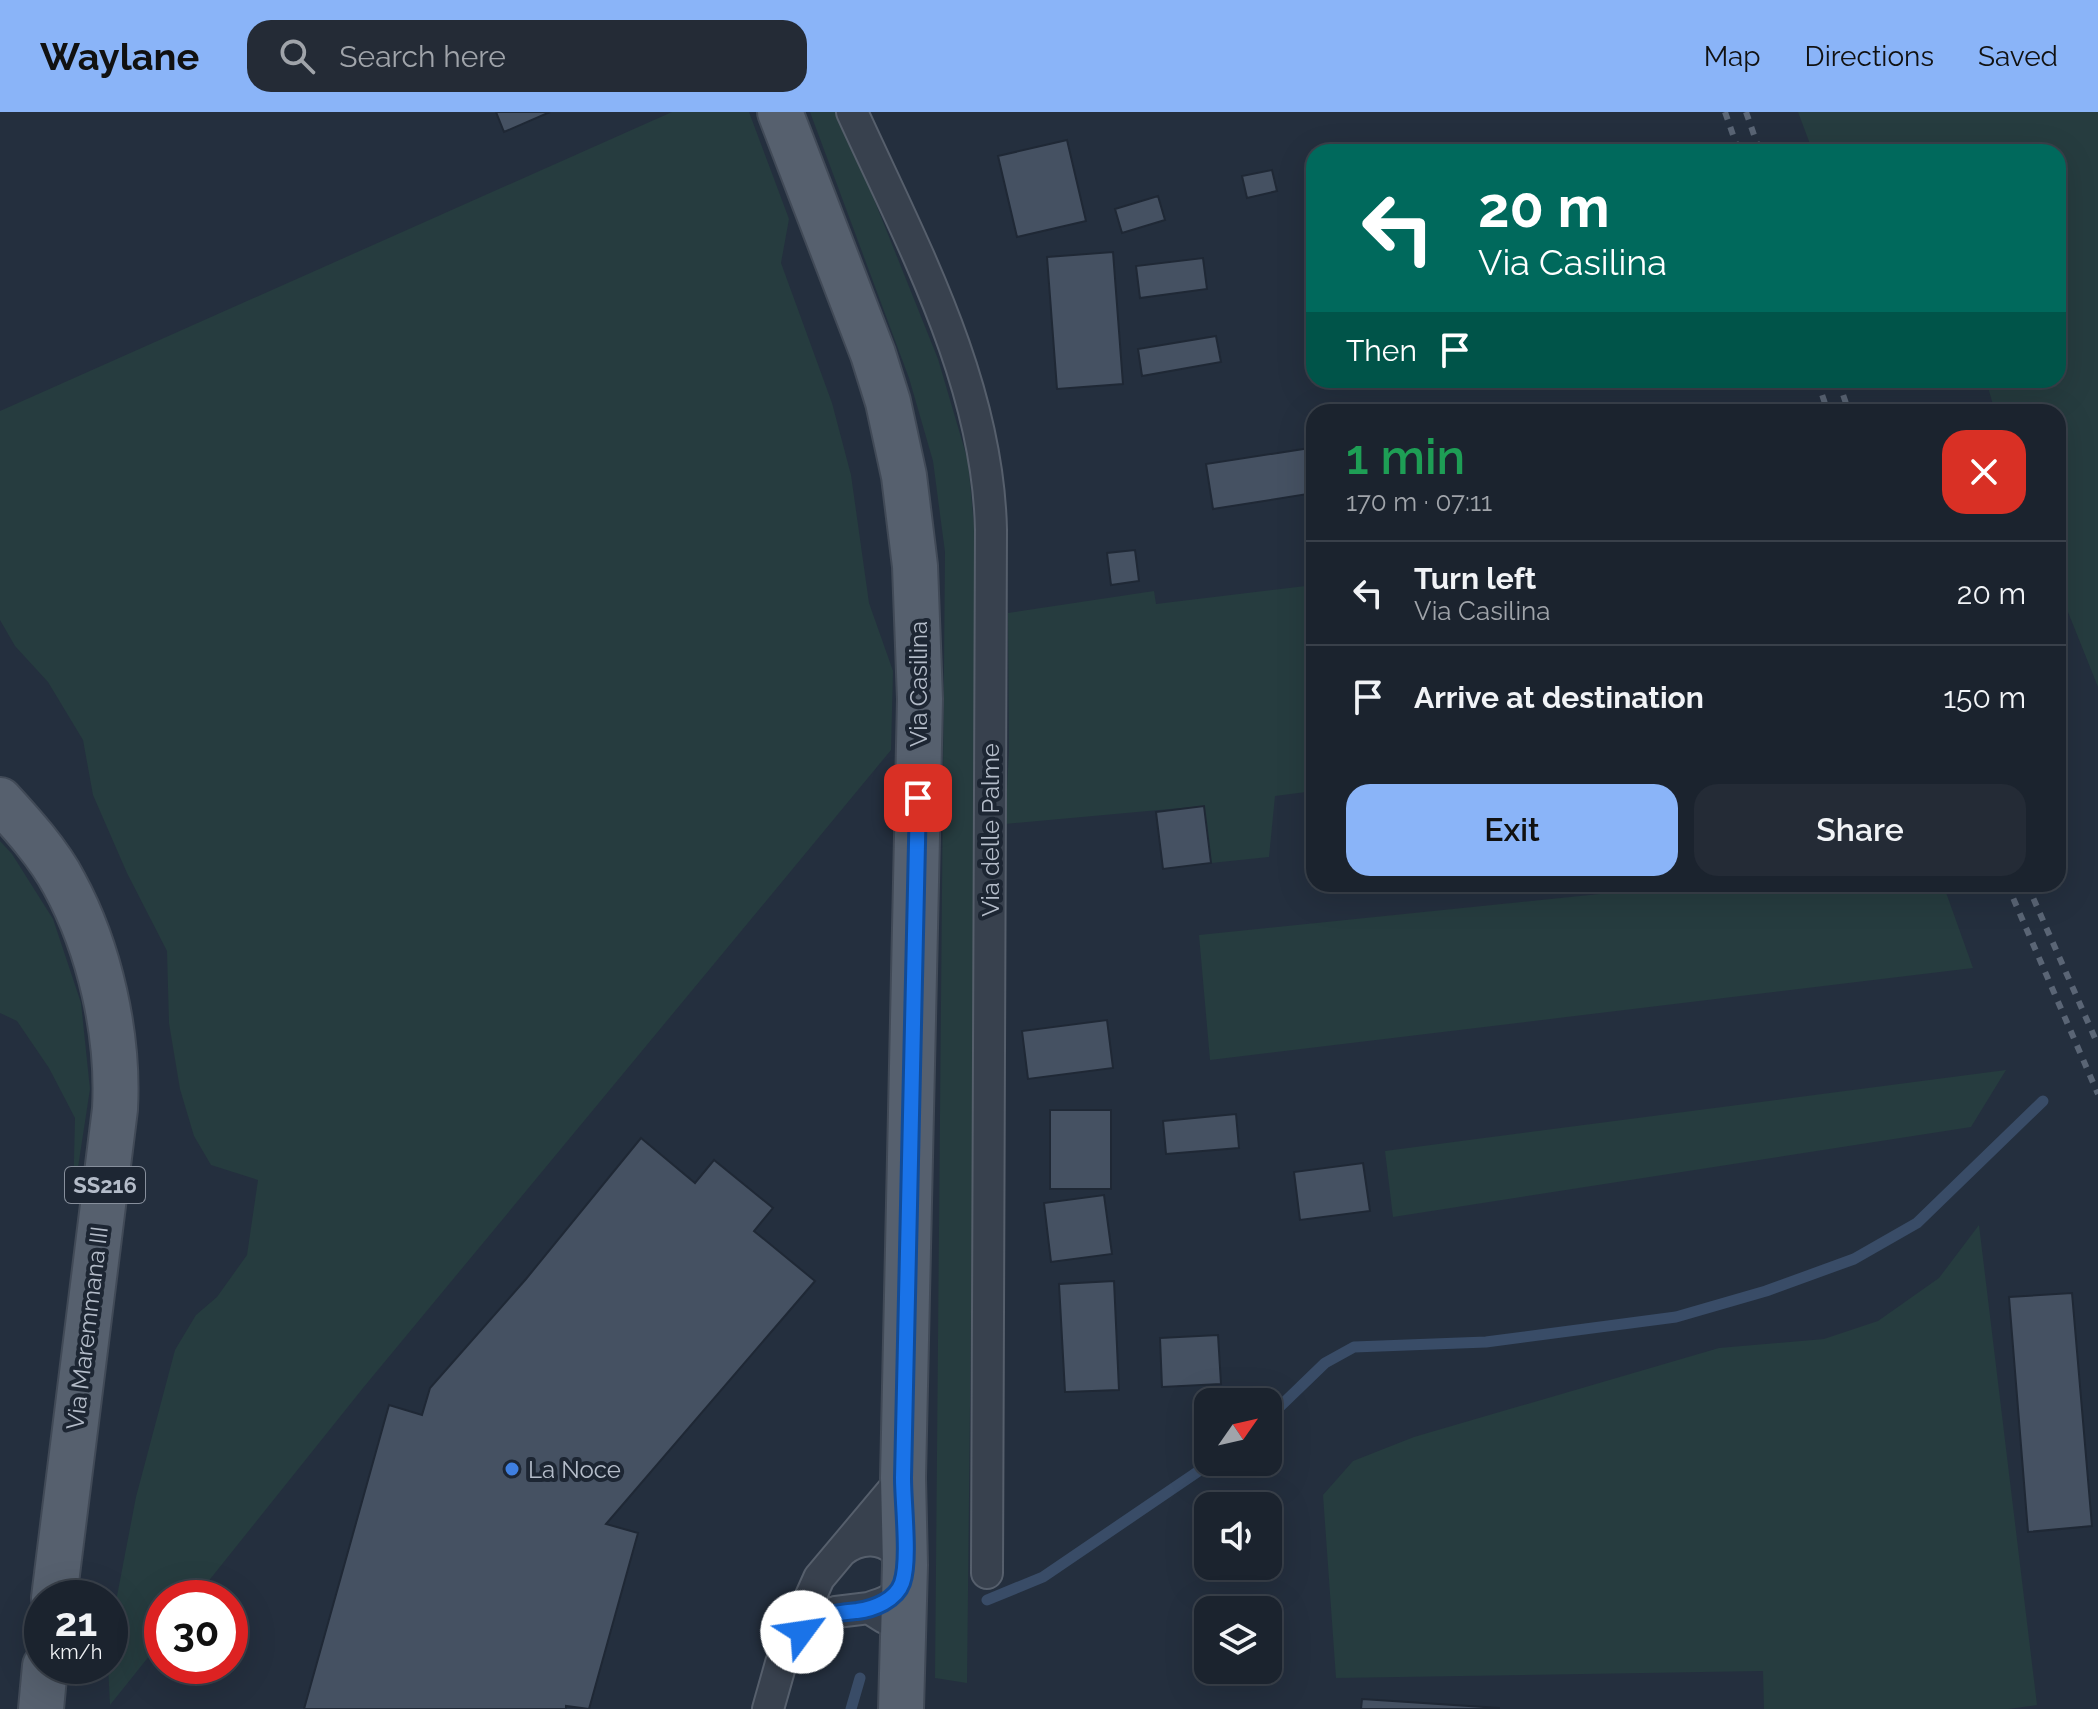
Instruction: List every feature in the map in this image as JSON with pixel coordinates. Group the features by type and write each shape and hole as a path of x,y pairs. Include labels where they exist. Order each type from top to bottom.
{"main road":[{"name":"Via Casilina","path":"780,112 888,402 908,496 915,566 920,691 903,1478 905,1565 886,1618 901,1709"},
{"name":"Via Maremmana III","path":"0,800 63,880 77,910 104,997 117,1071 115,1109 56,1580"},
{"path":"41,1709 43,1684"}],"street":[{"name":"Via delle Palme","path":"852,112 908,235 954,350 977,419 988,478 991,545 987,1573"},
{"path":"768,1709 790,1644 819,1578 903,1478"},
{"path":"842,1551 852,1543 865,1539 877,1540 889,1545 905,1565"},
{"path":"790,1644 814,1620 836,1612 886,1618"}],"green space":[{"path":"672,112 749,112 789,219 781,263 832,403 851,475 869,603 893,671 891,750 363,1388 209,1580 144,1580 144,1662 128,1682 128,1580 120,1580 136,1497 175,1350 196,1315 217,1297 247,1255 258,1180 211,1165 194,1136 180,1089 169,1023 167,951 127,873 93,795 83,740 48,682 15,646 0,620 0,411"},
{"path":"810,112 839,112 938,359 968,461 979,579 967,1683 935,1678 945,552 933,461 909,378"},
{"path":"1798,112 2098,112 2098,687 2066,607 2066,404 1993,404 1988,388 2066,388 2066,144 1810,144"},
{"path":"1306,586 1306,792 1275,796 1269,857 1211,863 1203,806 1005,824 1009,752 1008,613 1154,591 1156,604"},
{"path":"0,841 12,854 53,919 81,1003 90,1089 73,1200 75,1118 49,1068 17,1021 0,1013"},
{"path":"1619,892 1946,892 1973,968 1210,1060 1199,935"},
{"path":"2006,1070 1971,1127 1393,1217 1385,1151"},
{"path":"1979,1225 2037,1705 2008,1709 1764,1709 1763,1671 1336,1678 1323,1495 1353,1461 1414,1437 1719,1348 1824,1339 1878,1321 1939,1278"},
{"path":"109,1684 127,1684 110,1705"}],"building":[{"path":"496,112 550,112 504,132"},
{"path":"1067,140 1086,221 1017,237 998,156"},
{"path":"1272,170 1277,191 1247,198 1242,176"},
{"path":"1158,196 1165,220 1122,233 1115,209"},
{"path":"1113,252 1123,384 1057,389 1047,257"},
{"path":"1203,258 1207,289 1140,298 1136,266"},
{"path":"1216,336 1221,362 1142,376 1138,349"},
{"path":"1306,449 1306,494 1213,509 1206,464"},
{"path":"1135,550 1139,581 1111,585 1107,553"},
{"path":"1204,806 1211,863 1163,869 1156,812"},
{"path":"1107,1020 1113,1068 1028,1079 1022,1031"},
{"path":"1050,1110 1111,1110 1111,1189 1050,1189"},
{"path":"1236,1114 1239,1148 1166,1154 1163,1121"},
{"name":"La Noce","path":"641,1138 695,1183 714,1160 773,1208 754,1231 815,1281 606,1524 638,1533 589,1709 566,1706 566,1709 304,1709 389,1405 422,1415 430,1388 526,1279"},
{"path":"1363,1163 1370,1211 1300,1220 1294,1172"},
{"path":"1104,1195 1112,1254 1051,1262 1044,1203"},
{"path":"1114,1281 1119,1390 1065,1392 1059,1284"},
{"path":"2072,1293 2092,1526 2028,1532 2009,1297"},
{"path":"1218,1335 1221,1384 1162,1387 1160,1338"},
{"path":"1362,1699 1499,1708 1499,1709 1361,1709"}],"waterway":[{"path":"1282,1404 1325,1363 1354,1347 1486,1342 1676,1317 1766,1291 1854,1259 1917,1223 2043,1101"},
{"path":"987,1600 1043,1577 1194,1474"},
{"path":"851,1709 860,1678"}],"railway":[{"path":"1725,112 1736,144"},
{"path":"1746,112 1757,144"},
{"path":"1820,388 1825,404"},
{"path":"1841,388 1846,404"},
{"path":"2010,892 2098,1094"},
{"path":"2031,892 2098,1045"}],"place":[{"name":"La Noce","path":"512,1469"}],"route":[{"path":"802,1632 814,1620 836,1612 859,1611 891,1599 902,1584 905,1565 903,1478 918,798"}]}
